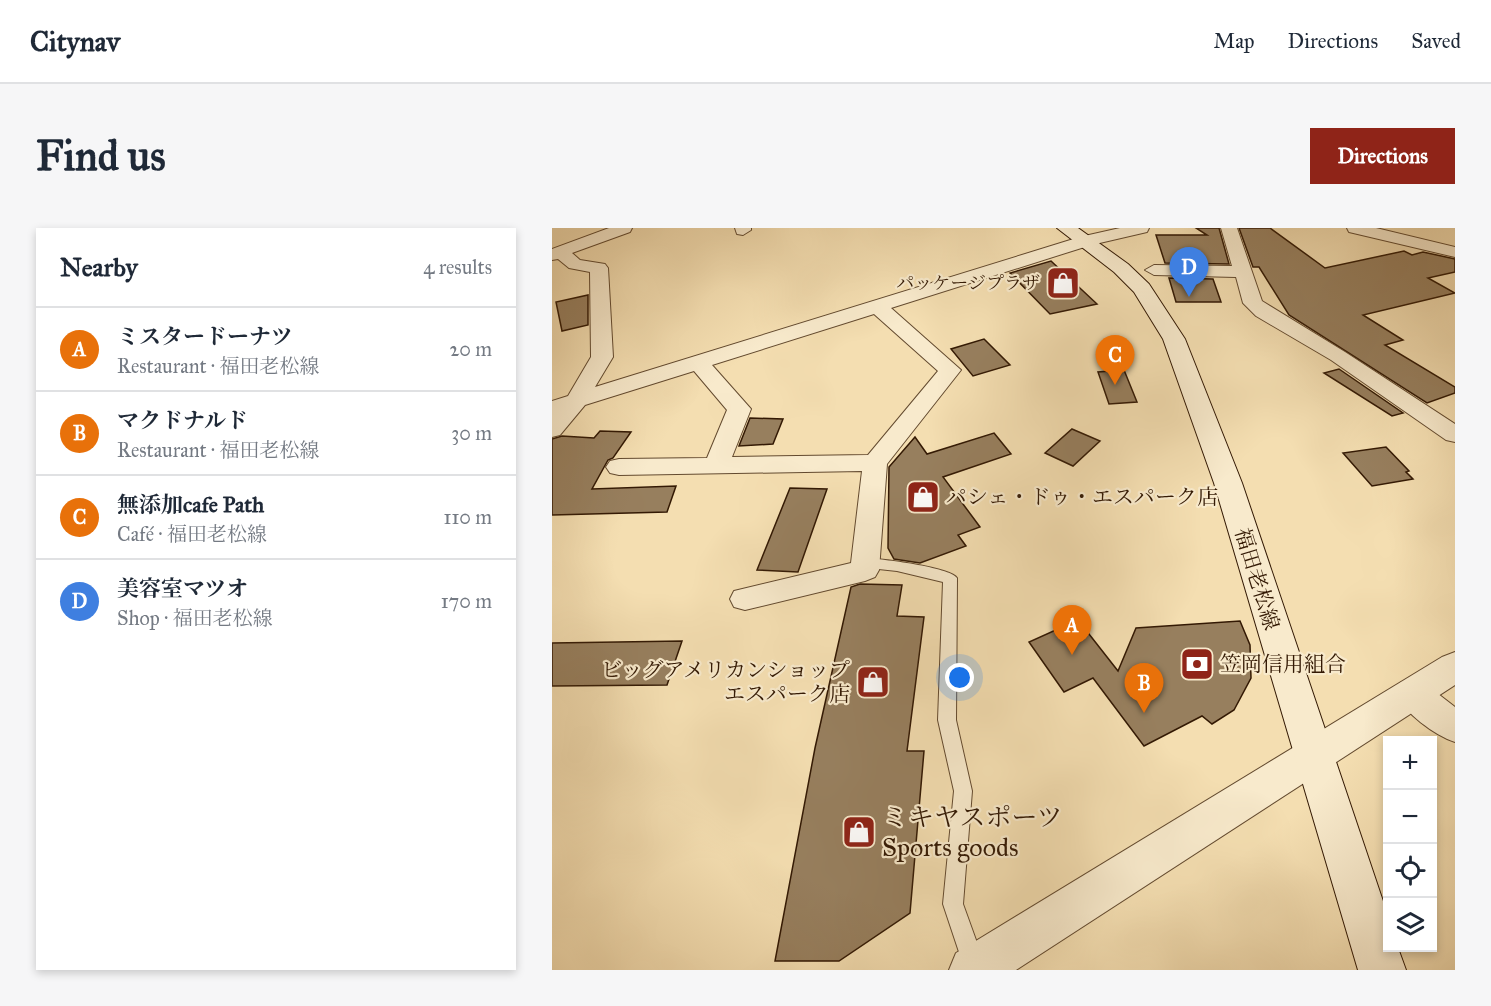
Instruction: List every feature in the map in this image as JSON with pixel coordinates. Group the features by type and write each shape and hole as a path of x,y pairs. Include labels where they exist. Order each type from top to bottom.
{"main road":[{"name":"福田老松線","path":"1076,235 1121,268 1152,301 1174,339 1228,483 1312,755 1382,970"},
{"path":"974,969 1455,667"}],"street":[{"path":"552,408 876,306 1076,235 1142,228 1152,258 1152,301"},
{"path":"1229,228 1253,303 1263,312 1338,356 1455,435"},
{"path":"1355,228 1455,252"},
{"path":"557,254 615,230"},
{"path":"552,430 576,400 602,357 599,268 575,264 557,254"},
{"path":"1152,258 1243,272"},
{"path":"745,599 865,570 875,463 950,369 876,306"},
{"path":"698,362 739,409 716,465"},
{"path":"619,466 875,463"},
{"path":"1412,693 1455,727"}],"lane":[{"path":"866,563 897,566 950,578 947,720 963,791 953,904 974,969"}],"building":[{"path":"1196,228 1219,228 1229,264 1165,263 1156,235 1207,235"},
{"path":"1239,228 1270,228 1325,268 1404,251 1412,255 1423,252 1455,259 1455,272 1428,278 1455,293 1363,315 1403,340 1385,345 1455,387 1455,393 1427,403 1289,315 1259,267 1253,267"},
{"path":"1051,261 1097,304 1050,314 1010,273"},
{"path":"1169,278 1213,279 1221,302 1176,302"},
{"path":"588,295 588,325 562,331 556,302"},
{"path":"984,339 1010,365 973,376 951,349"},
{"path":"1339,369 1403,413 1392,416 1324,373"},
{"path":"1124,370 1137,402 1109,404 1098,372"},
{"path":"750,418 783,419 773,444 739,446"},
{"path":"1072,429 1100,441 1073,466 1045,453"},
{"path":"600,431 631,432 613,458 608,460 592,489 676,486 667,512 552,515 552,439 562,436 594,438"},
{"name":"パシェ・ドゥ・エスパーク店","path":"994,433 1011,454 943,477 980,527 958,535 966,546 920,563 894,559 888,548 889,467 915,437 927,454"},
{"path":"1386,447 1409,471 1406,472 1413,479 1372,486 1343,453"},
{"path":"790,488 827,489 798,572 757,570"},
{"name":"ミキヤスポーツ Sports goods","path":"860,584 902,585 897,616 924,617 907,751 924,751 910,913 839,961 775,961 815,748 851,587"},
{"path":"1078,620 1118,671 1136,628 1240,621 1250,645 1251,678 1234,710 1212,724 1202,716 1144,746 1093,678 1064,692 1029,642"},
{"path":"682,641 667,685 552,686 552,643"}],"place":[{"name":"パッケージプラザ","path":"1063,283"},
{"name":"美容室マツオ","path":"1189,297"},
{"name":"無添加cafe Path","path":"1115,385"},
{"name":"パシェ・ドゥ・エスパーク店","path":"923,497"},
{"name":"ミスタードーナツ","path":"1072,655"},
{"name":"笠岡信用組合","path":"1197,664"},
{"name":"ビッグアメリカンショップ エスパーク店","path":"873,682"},
{"name":"マクドナルド","path":"1144,713"},
{"name":"ミキヤスポーツ Sports goods","path":"859,832"}]}
